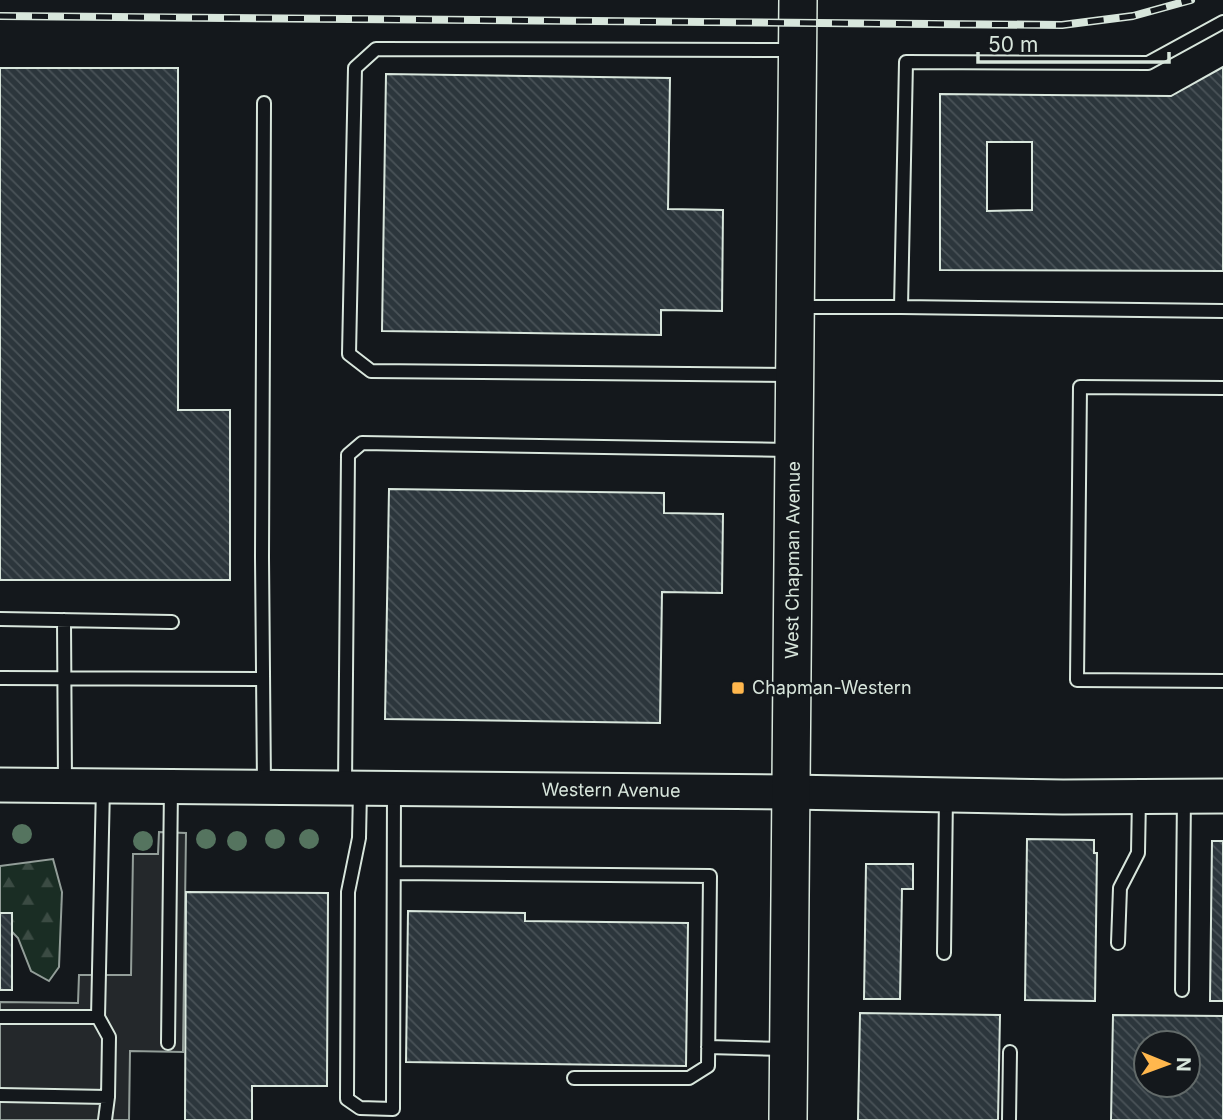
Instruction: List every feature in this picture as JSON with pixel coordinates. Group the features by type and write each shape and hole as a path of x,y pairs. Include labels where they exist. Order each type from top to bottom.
{"main road":[{"name":"West Chapman Avenue","path":"788,1120 798,0"}],"street":[{"name":"Western Avenue","path":"0,785 1223,796"}],"lane":[{"path":"901,307 906,62 1148,63 1223,22"},
{"path":"794,375 371,371 349,354 355,68 376,49 798,50"},
{"path":"264,103 264,787"},
{"path":"795,307 1223,311"},
{"path":"1223,388 1080,387 1077,680 1223,681"},
{"path":"394,788 393,1109 360,1108 347,1099 348,892 359,838 353,788 348,455 362,443 793,450"},
{"path":"0,619 172,622"},
{"path":"64,620 65,786"},
{"path":"0,678 262,679"},
{"path":"103,786 98,1017 108,1037 108,1097 105,1120"},
{"path":"168,1043 171,786"},
{"path":"944,953 946,795"},
{"path":"1118,943 1120,888 1138,853 1139,796"},
{"path":"1182,990 1184,796"},
{"path":"394,873 710,876 708,1066 689,1078 573,1078"},
{"path":"0,1017 98,1017"},
{"path":"708,1047 788,1049"},
{"path":"1009,1120 1010,1052"},
{"path":"0,1096 108,1097"}],"green space":[{"path":"53,859 62,892 59,967 49,981 31,971 18,938 0,919 0,866"}],"shaded area":[{"path":"159,832 186,833 183,1052 130,1051 129,1120 0,1120 0,1002 78,1003 79,975 131,975 133,854 158,854"}],"building":[{"path":"1223,67 1223,271 940,270 940,94 1171,96","holes":["987,142 1032,142 1032,210 987,211"]},
{"path":"0,68 178,68 178,410 230,410 230,580 0,580"},
{"path":"386,74 670,78 668,209 723,210 722,311 661,310 661,335 382,331"},
{"path":"389,489 664,493 664,513 723,514 722,593 662,592 660,723 385,719"},
{"path":"1027,839 1094,840 1094,853 1097,853 1095,1001 1025,1000"},
{"path":"1212,841 1223,841 1223,1001 1210,1001"},
{"path":"866,864 913,864 913,889 902,889 900,999 864,999"},
{"path":"186,892 328,893 327,1086 252,1086 252,1120 185,1120"},
{"path":"408,911 525,913 525,921 688,923 686,1066 406,1062"},
{"path":"0,913 12,913 12,990 0,990"},
{"path":"860,1013 1000,1015 998,1120 858,1120"},
{"path":"1113,1015 1223,1016 1223,1120 1111,1120"}],"railway":[{"path":"0,16 1062,25 1133,16 1191,0"}],"place":[{"name":"Chapman-Western","path":"738,688"}]}
